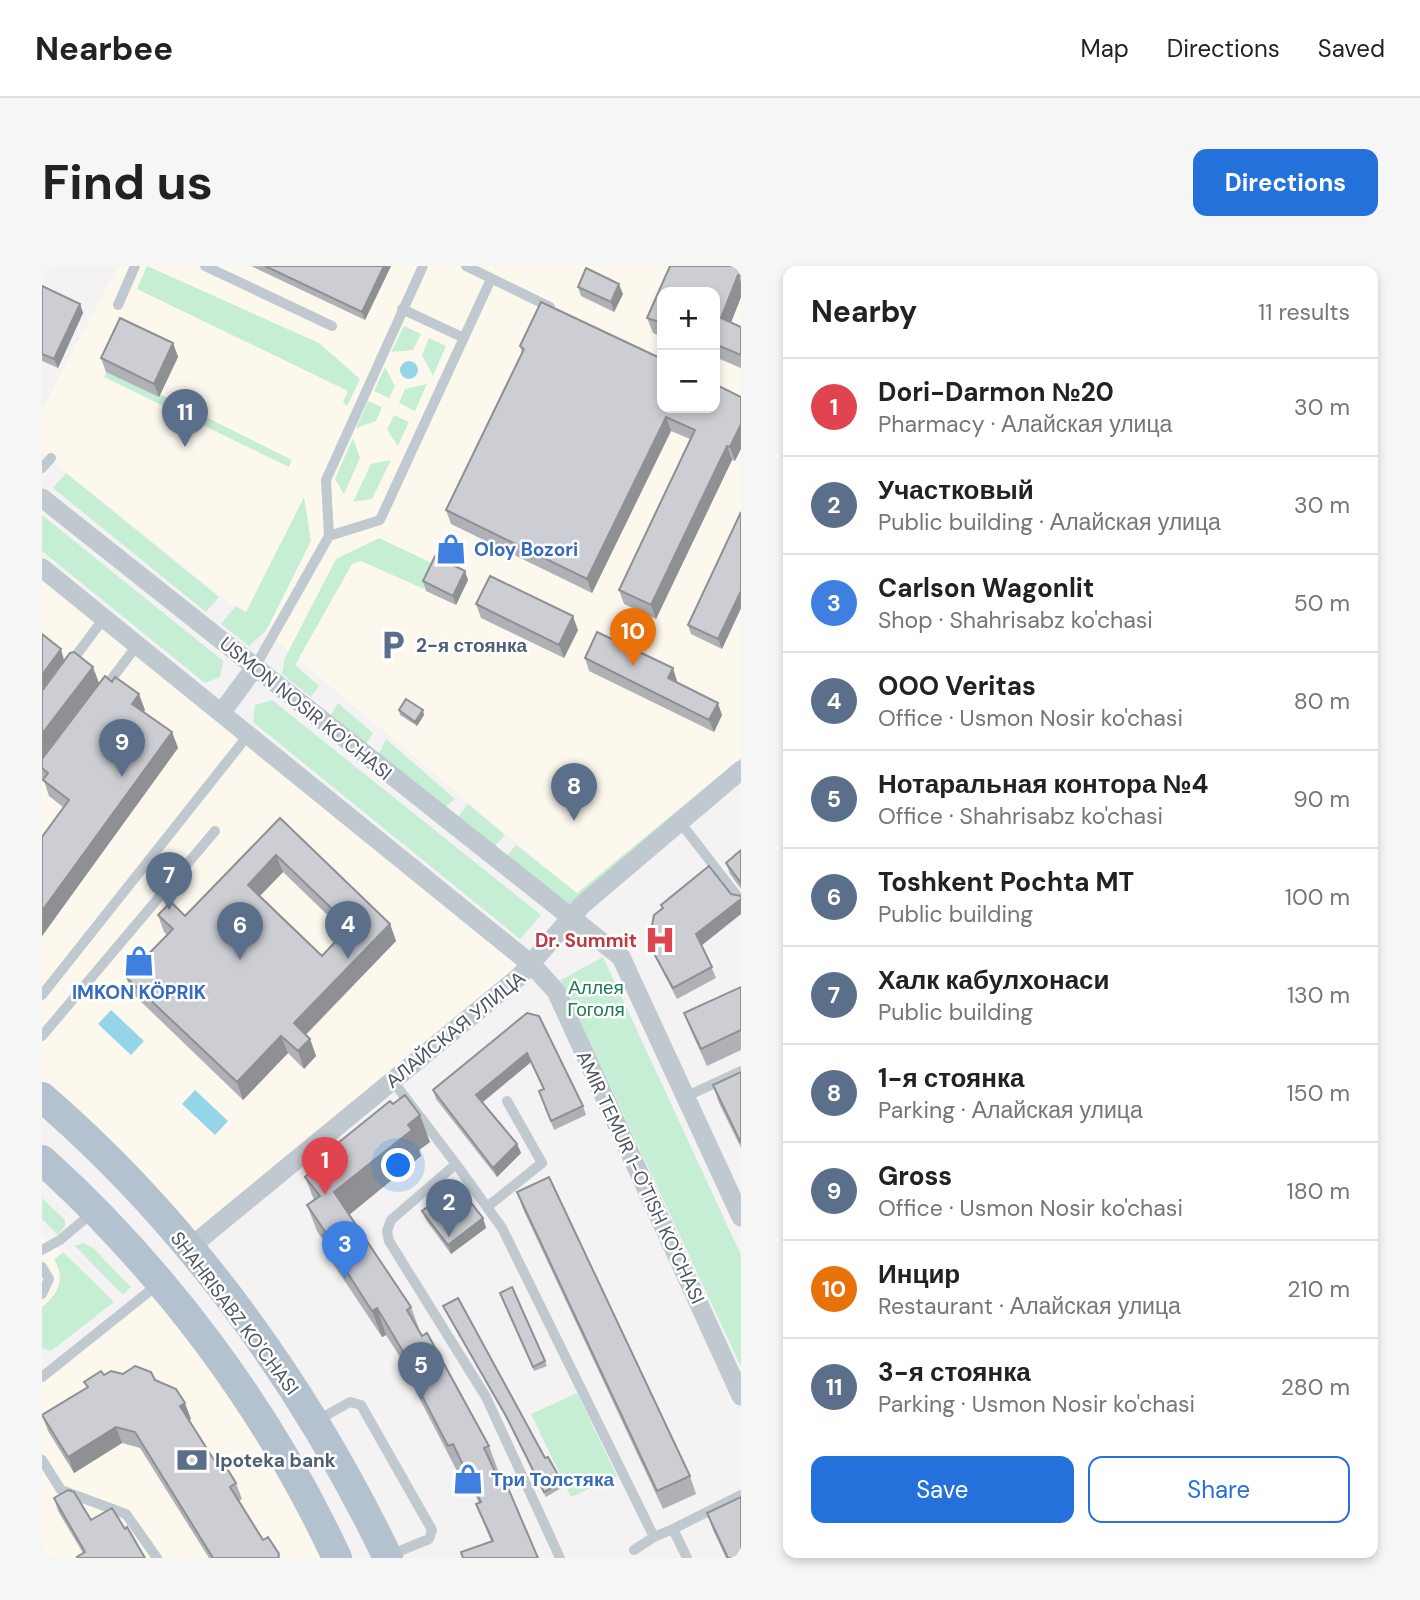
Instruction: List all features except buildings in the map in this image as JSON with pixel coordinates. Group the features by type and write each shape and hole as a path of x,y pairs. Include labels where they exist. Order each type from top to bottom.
{"main road":[{"name":"SHAHRISABZ KO'CHASI","path":"42,1097 118,1168 189,1248 248,1325 314,1422 354,1491 387,1557"},
{"path":"42,1160 94,1211 159,1283 248,1403 293,1474 337,1558"}],"street":[{"name":"USMON NOSIR KO'CHASI","path":"42,498 569,918"},
{"path":"42,568 532,965"},
{"path":"222,712 256,667"},
{"name":"АЛАЙСКАЯ УЛИЦА","path":"189,1248 532,965 569,918 741,770"},
{"path":"569,918 621,957 741,1217"},
{"name":"AMIR TEMUR 1-O'TISH KO'CHASI","path":"532,965 556,991 741,1396"}],"lane":[{"path":"118,305 135,266"},
{"path":"205,266 332,326"},
{"path":"256,667 329,536 326,480 423,266"},
{"path":"466,266 565,314"},
{"path":"329,536 380,520 491,279"},
{"path":"402,309 464,338"},
{"path":"42,468 51,458"},
{"path":"66,669 104,618"},
{"path":"100,695 138,644"},
{"path":"42,995 249,734"},
{"path":"680,822 741,901"},
{"path":"42,1036 215,831"},
{"path":"685,1097 741,1071"},
{"path":"392,1080 502,1228 654,1537"},
{"path":"487,1207 542,1163 507,1101"},
{"path":"456,1164 391,1220 387,1231 390,1241 486,1397 560,1558"},
{"path":"42,1250 60,1240 94,1211"},
{"path":"42,1266 49,1279 42,1294"},
{"path":"42,1377 159,1283"},
{"path":"314,1422 349,1402 362,1405 432,1530 429,1539 387,1557"},
{"path":"42,1460 61,1490 126,1514 157,1558"},
{"path":"634,1550 654,1537 741,1495"},
{"path":"673,1529 687,1558"}],"shaded area":[{"name":"Oloy Bozori","path":"118,266 741,266 741,772 587,902 274,639 42,453 42,409"},
{"path":"42,568 532,965 189,1248 42,1097"},
{"path":"42,1234 94,1282 42,1321"},
{"path":"159,1283 337,1558 42,1558 42,1377"}],"green space":[{"path":"147,266 319,343 360,379 347,406 343,402 348,391 137,289"},
{"path":"404,326 421,334 413,350 391,352"},
{"path":"429,338 446,346 433,376 422,355"},
{"path":"118,345 114,371 292,460 289,467 104,377"},
{"path":"385,367 395,386 389,398 374,391"},
{"path":"427,384 415,411 399,403 405,389"},
{"path":"368,401 382,407 376,421 356,428"},
{"path":"394,415 409,422 398,446 387,430"},
{"path":"353,438 360,458 344,494 335,479"},
{"path":"391,460 372,499 353,502 371,464"},
{"path":"66,473 219,597 206,612 53,488"},
{"path":"304,497 311,541 266,631 249,646 221,624 236,606 246,612"},
{"path":"42,515 223,661 220,677 205,683 42,551"},
{"path":"379,538 436,565 424,589 361,561 352,564 295,665 319,686 311,697 282,674 285,658 336,559"},
{"path":"272,700 541,915 520,939 253,722 255,705"},
{"path":"338,703 373,733 366,744 331,715"},
{"path":"386,739 455,799 444,808 379,754"},
{"path":"741,758 741,771 575,908 506,857 516,845 577,893"},
{"path":"468,804 505,835 493,848 457,818"},
{"name":"Аллея Гоголя","path":"603,957 741,1255 741,1367 561,980"},
{"path":"42,1198 65,1220 65,1226 58,1235 42,1219"},
{"path":"83,1243 93,1248 131,1287 123,1295 75,1246"},
{"path":"63,1252 114,1302 51,1351 42,1348 42,1307 56,1292 60,1280 54,1260"},
{"path":"577,1393 617,1476 571,1497 531,1414"}],"water":[{"path":"405,361 413,361 418,370 416,377 405,379 400,374 400,366"},
{"path":"111,1010 144,1041 131,1055 98,1024"},
{"path":"195,1090 228,1121 215,1135 182,1104"}],"place":[{"name":"3-я стоянка","path":"185,447"},
{"name":"Oloy Bozori","path":"451,549"},
{"name":"2-я стоянка","path":"393,645"},
{"name":"Инцир","path":"633,666"},
{"name":"Gross","path":"122,777"},
{"name":"1-я стоянка","path":"574,821"},
{"name":"Халк кабулхонаси","path":"169,910"},
{"name":"Dr. Summit","path":"660,940"},
{"name":"OOO Veritas","path":"348,959"},
{"name":"Toshkent Pochta MT","path":"240,960"},
{"name":"IMKON KÖPRIK","path":"139,961"},
{"name":"Dori-Darmon №20","path":"325,1195"},
{"name":"Участковый","path":"449,1237"},
{"name":"Carlson Wagonlit","path":"345,1279"},
{"name":"Нотаральная контора №4","path":"421,1400"},
{"name":"Ipoteka bank","path":"192,1460"},
{"name":"Три Толстяка","path":"468,1479"}]}
